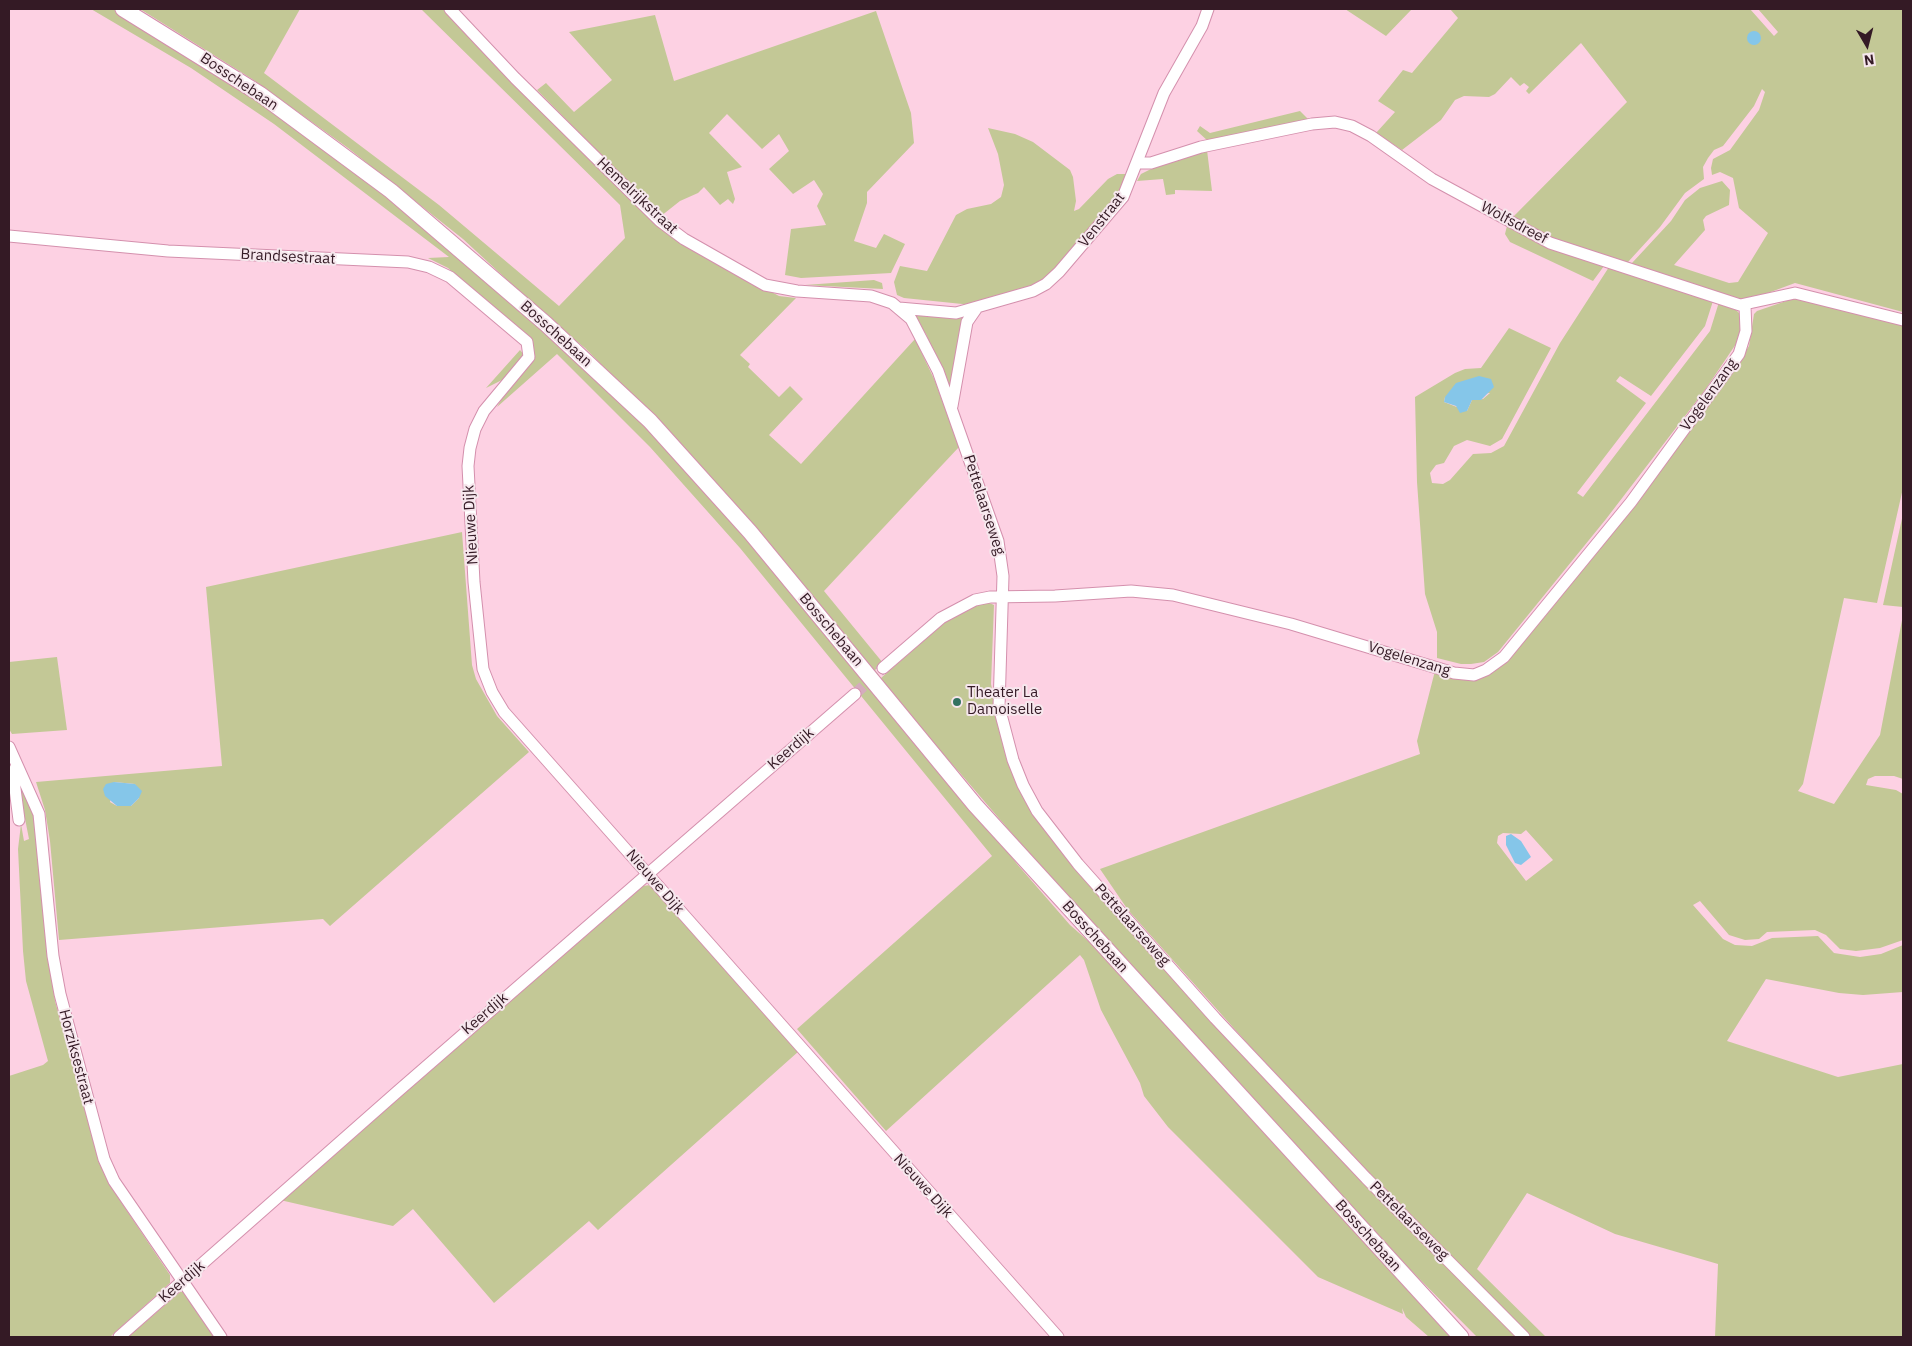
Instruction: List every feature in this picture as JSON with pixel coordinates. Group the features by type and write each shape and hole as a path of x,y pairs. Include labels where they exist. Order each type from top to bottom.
{"main road":[{"name":"Bosschebaan","path":"123,9 260,94 390,191 546,324 650,421 750,532 976,805 1461,1337"}],"street":[{"name":"Hemelrijkstraat","path":"450,9 515,78 660,221 684,239 765,285 797,291 872,296 892,302 899,308"},
{"name":"Venstraat","path":"899,308 956,313 976,309 1033,291 1059,272 1123,197 1164,93 1202,26 1208,9"},
{"name":"Wolfsdreef","path":"1138,163 1156,162 1201,147 1312,124 1335,122 1352,126 1371,136 1432,179 1550,243 1745,306"},
{"name":"Brandsestraat","path":"9,236 168,251 408,262 429,267 450,278 527,342 529,357"},
{"path":"1745,306 1781,294 1795,293 1903,320"},
{"name":"Vogelenzang","path":"1003,597 1131,591 1172,595 1291,624 1454,673 1474,675 1486,670 1504,656 1631,502 1740,354 1746,331 1745,306"},
{"name":"Pettelaarseweg","path":"899,308 918,329 938,371 998,541 1002,558 1003,597 998,683 999,707 1005,735 1022,785 1054,835 1202,1004 1284,1092 1524,1337"},
{"name":"Pettelaarseweg","path":"951,407 967,322 976,309"},
{"name":"Nieuwe Dijk","path":"529,357 484,411 475,429 468,466 474,582 483,669 492,692 504,712 1058,1337"},
{"path":"883,668 941,618 957,608 975,600 1003,597"},
{"name":"Keerdijk","path":"119,1337 647,873 855,694"},
{"name":"Horziksestraat","path":"9,747 39,814 53,956 60,994 104,1159 114,1181 221,1337"},
{"path":"17,765 13,773 19,820"}],"green space":[{"path":"91,9 119,9 209,64 444,237 668,446 983,818 1017,864 1070,925 1094,946 1454,1337 1429,1337 1406,1317 1402,1308 1403,1314 1318,1277 1168,1127 1144,1096 1140,1083 1101,1010 1084,960 1080,955 886,1131 797,1029 992,856 740,548 650,447 557,354 497,407 508,388 533,356 463,281 448,268 428,258 449,257 274,124 191,68"},
{"path":"140,9 300,9 264,73 439,205 559,306 625,238 620,205 421,9 447,9 651,217 652,221 749,280 779,296 796,298 740,355 750,364 748,367 779,397 790,386 803,399 769,435 801,464 915,339 935,381 959,447 824,591 883,663 875,670 881,678 960,611 987,602 994,605 991,684 1002,738 1049,832 1518,1337 1477,1337 1380,1239 1058,887 960,773 888,694 769,543 703,468 585,348 556,325 463,239 348,148 252,79"},
{"path":"1345,9 1412,9 1386,36"},
{"path":"1450,9 1750,9 1774,36 1778,32 1758,9 1903,9 1903,312 1795,283 1749,300 1740,300 1635,267 1632,263 1671,221 1685,200 1700,188 1722,181 1730,190 1729,205 1706,216 1703,220 1705,230 1674,265 1729,283 1738,282 1768,233 1739,208 1733,178 1720,172 1712,175 1711,168 1713,159 1730,150 1759,110 1765,92 1762,89 1754,106 1723,146 1714,150 1708,158 1703,167 1704,179 1685,193 1660,227 1628,262 1624,263 1559,241 1512,218 1627,102 1581,43 1529,94 1526,91 1529,87 1524,83 1520,86 1511,77 1495,94 1489,97 1464,96 1455,100 1441,120 1402,150 1376,133 1395,112 1378,101 1403,70 1412,73 1458,18"},
{"path":"876,11 911,113 914,143 867,192 867,203 854,241 876,248 884,234 905,244 891,273 801,278 785,275 791,229 826,225 817,206 823,194 814,180 793,194 769,169 789,151 779,134 762,149 727,114 709,133 742,167 727,172 735,199 733,204 728,199 720,205 704,187 698,193 680,201 661,216 537,90 546,83 574,112 612,80 569,32 655,15 674,81"},
{"path":"1300,111 1308,119 1209,142 1197,131 1200,126 1210,133"},
{"path":"988,128 1015,134 1033,142 1070,170 1073,177 1076,201 1074,211 1079,209 1108,179 1117,174 1126,174 1121,195 1043,283 972,305 904,298 897,295 894,282 900,266 927,271 956,215 967,209 991,204 1001,197 1004,185 998,154"},
{"path":"1207,150 1212,191 1175,190 1175,194 1166,195 1163,179 1137,181 1141,174 1171,159"},
{"path":"1507,226 1604,266 1593,281 1510,242 1505,234"},
{"path":"1609,267 1713,301 1705,326 1651,396 1620,376 1616,381 1646,403 1577,493 1583,497 1710,331 1719,302 1733,307 1741,315 1740,338 1705,390 1606,519 1498,652 1484,662 1471,664 1461,664 1437,658 1437,632 1425,594 1417,482 1415,397 1455,373 1465,369 1481,368 1509,328 1551,348 1502,439 1490,446 1467,440 1454,446 1444,463 1436,465 1430,473 1432,483 1443,484 1450,480 1473,454 1491,453 1504,446 1560,343","holes":["1490,393 1483,399 1472,400 1467,411 1444,402 1445,397"]},
{"path":"874,280 882,283 883,289 805,285"},
{"path":"1802,298 1903,325 1903,488 1877,603 1844,598 1803,784 1798,791 1834,804 1880,735 1903,615 1903,779 1894,776 1875,776 1868,779 1866,785 1896,790 1903,794 1903,940 1880,948 1856,951 1840,949 1826,935 1815,930 1767,932 1759,939 1745,940 1729,935 1700,901 1693,905 1723,939 1735,945 1752,946 1772,938 1818,936 1834,953 1860,957 1881,954 1903,945 1903,992 1863,995 1839,993 1766,979 1727,1041 1838,1077 1903,1064 1903,1337 1715,1337 1718,1264 1615,1234 1527,1193 1477,1269 1546,1337 1530,1337 1409,1215 1256,1053 1128,910 1100,869 1420,754 1417,741 1436,667 1487,671 1740,360 1749,346 1754,314 1757,311 1792,299","holes":["1526,830 1553,860 1526,881 1497,843 1498,836 1503,833 1521,834"]},
{"path":"968,314 951,392 926,334 911,315"},
{"path":"520,350 525,356 510,376 486,388"},
{"path":"1903,514 1903,607 1883,605"},
{"path":"462,532 472,665 476,679 497,716 529,752 330,926 323,919 59,940 50,841 45,810 36,782 222,766 206,587","holes":["114,782 135,784 139,798 131,806 117,806 110,802"]},
{"path":"57,657 67,730 12,734 9,729 9,662"},
{"path":"16,773 36,813 55,1001 100,1161 119,1199 170,1275 170,1283 110,1337 9,1337 9,1076 43,1065 48,1061 26,981 18,849 21,824 24,841 29,839"},
{"path":"651,885 799,1051 598,1230 589,1221 494,1303 413,1209 393,1226 280,1200 642,886"},
{"path":"180,1292 184,1292 220,1337 128,1337"}],"water":[{"path":"1751,31 1757,31 1761,38 1757,45 1751,45 1747,41 1747,35"},
{"path":"1479,376 1491,379 1494,387 1481,400 1472,400 1467,411 1460,413 1456,406 1444,402 1445,397 1456,383"},
{"path":"114,782 135,784 142,791 139,798 131,806 117,806 105,796 103,789 106,784"},
{"path":"1511,834 1521,841 1531,857 1521,865 1515,863 1506,845 1506,836"}],"tunnel":[{"path":"855,694 883,668"}],"place":[{"name":"Theater La Damoiselle","path":"957,702"}]}
